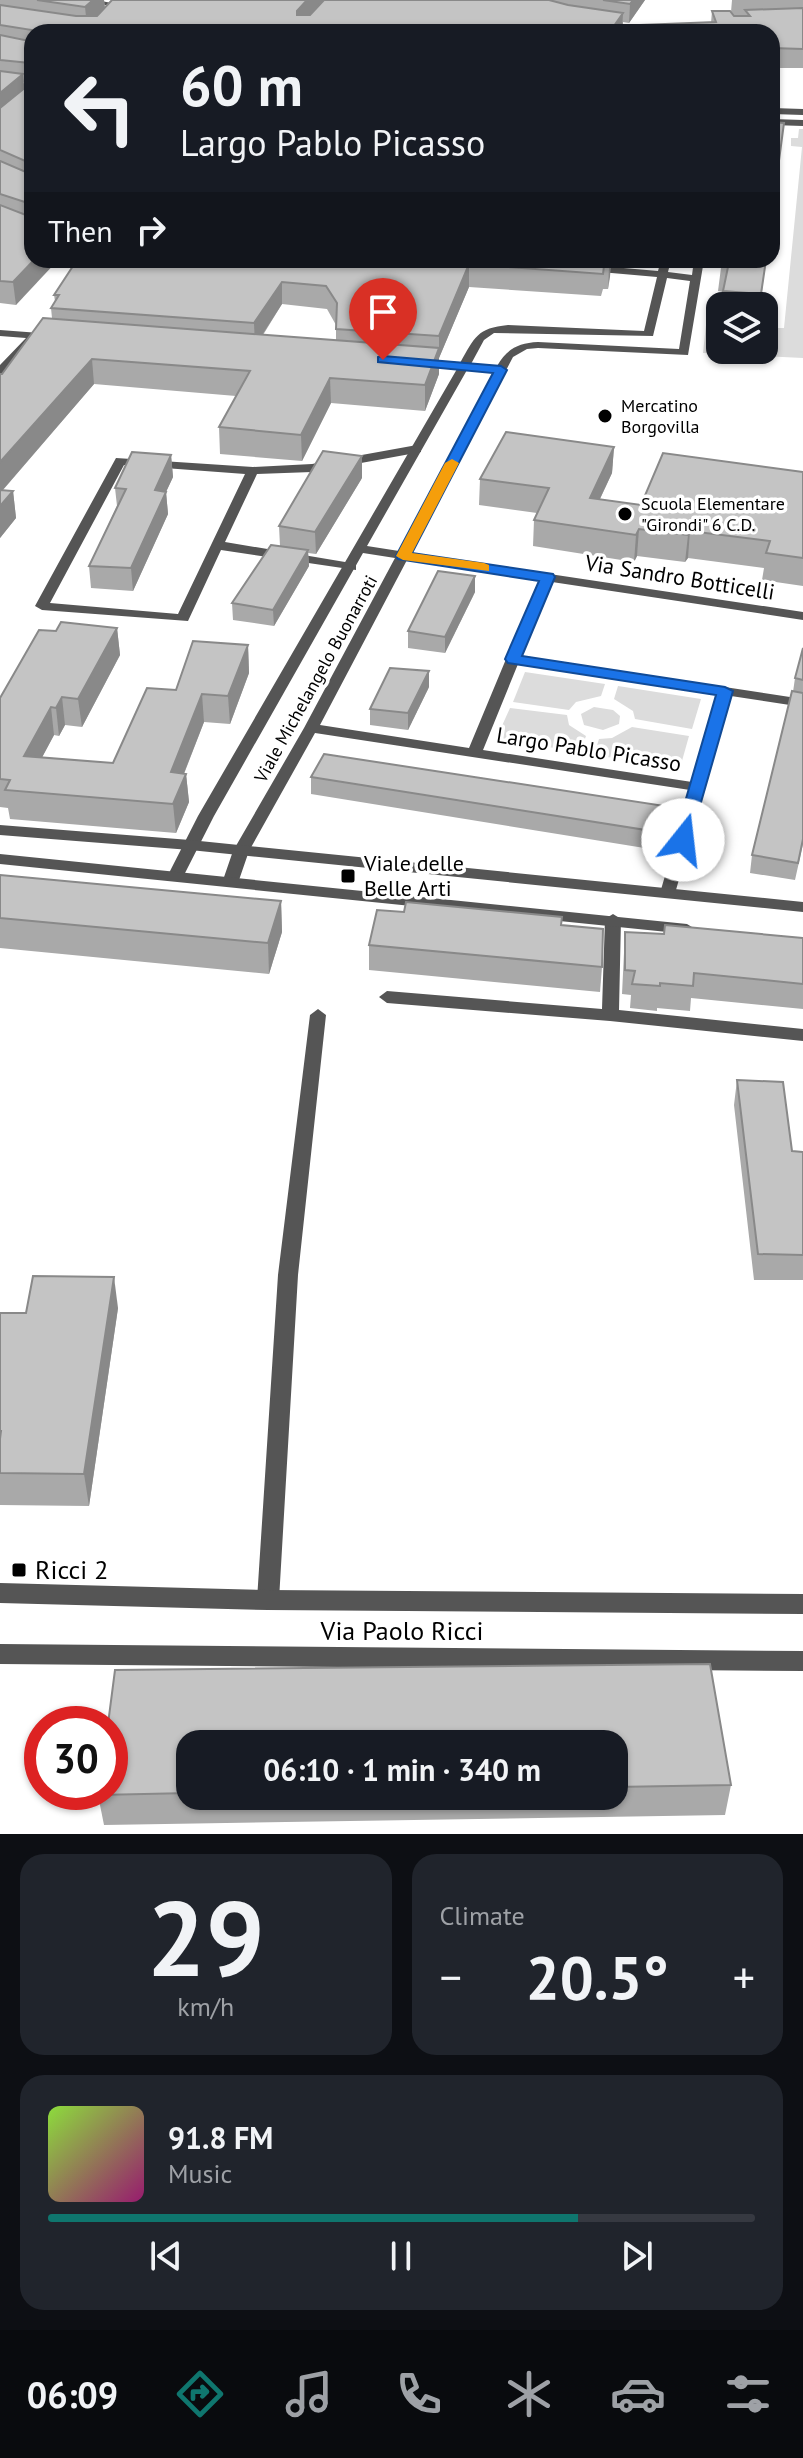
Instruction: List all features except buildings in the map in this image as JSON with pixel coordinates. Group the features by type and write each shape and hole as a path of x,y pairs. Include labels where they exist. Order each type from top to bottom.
{"street":[{"path":"76,0 120,2"},
{"path":"108,14 120,2"},
{"path":"780,111 803,112"},
{"path":"780,124 803,123"},
{"path":"584,268 695,278"},
{"name":"Viale Michelangelo Buonarroti","path":"176,875 190,845 480,338 491,330 649,334 664,268"},
{"name":"Viale Michelangelo Buonarroti","path":"231,880 241,851 311,728 509,355 524,346 684,353 697,268"},
{"path":"0,333 66,338"},
{"path":"0,372 34,336"},
{"path":"398,361 501,370"},
{"path":"253,471 183,618 42,606 120,461 253,471 312,468 417,449"},
{"path":"217,545 351,567"},
{"name":"Via Sandro Botticelli","path":"361,549 803,616"},
{"name":"Largo Pablo Picasso","path":"474,753 547,577"},
{"path":"513,659 803,703"},
{"name":"Largo Pablo Picasso","path":"668,893 725,691"},
{"name":"Largo Pablo Picasso","path":"311,728 698,787"},
{"path":"0,830 190,845 803,907"},
{"path":"0,859 613,919 708,932"},
{"path":"610,1015 613,919"},
{"path":"387,997 803,1035"},
{"path":"268,1600 288,1275 318,1015"},
{"name":"Via Paolo Ricci","path":"0,1593 268,1600 803,1604"},
{"name":"Via Paolo Ricci","path":"0,1654 803,1661"}],"shaded area":[{"path":"799,129 803,129 803,358 778,357 778,328 784,328 802,147 791,146 791,138 798,138"},
{"path":"706,325 706,353 703,353"},
{"path":"525,672 605,684 601,696 576,702 569,710 513,702"},
{"path":"618,686 701,699 692,729 635,719 633,711 614,699"},
{"path":"594,707 613,710 620,716 619,724 603,730 584,725 581,714"},
{"path":"510,708 567,715 569,725 586,736 580,752 496,739"},
{"path":"632,727 689,736 680,768 594,755 599,739 612,738"}],"slow traffic":[{"path":"452,463 403,556 484,568"}],"place":[{"name":"Mercatino Borgovilla","path":"605,416"},
{"name":"Scuola Elementare \"Girondi\" 6 C.D.","path":"625,514"},
{"name":"Viale delle Belle Arti","path":"348,876"},
{"name":"Ricci 2","path":"19,1570"}],"route":[{"path":"383,360 501,370 403,556 547,577 513,659 725,691 683,840"}]}
